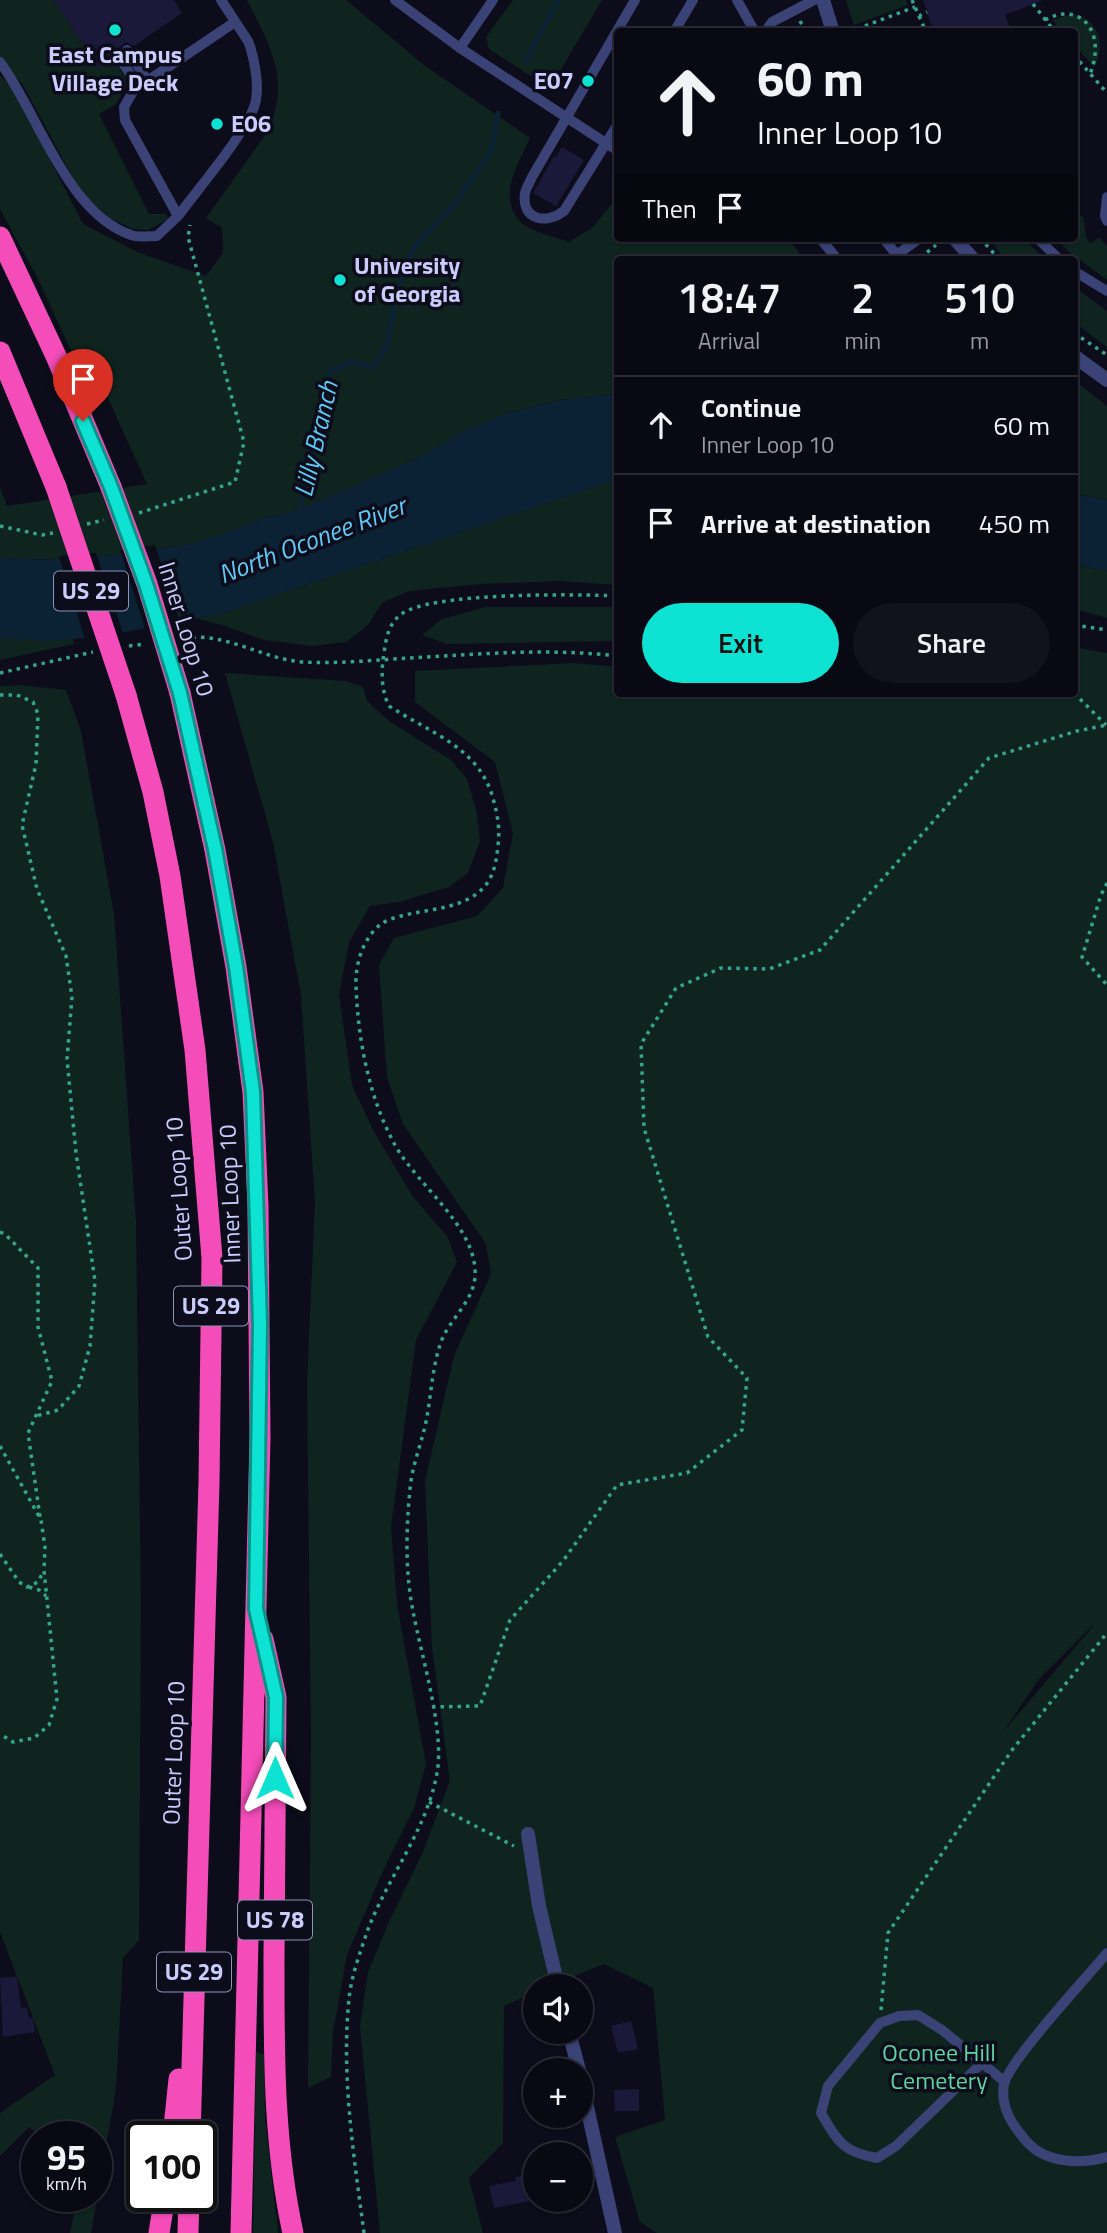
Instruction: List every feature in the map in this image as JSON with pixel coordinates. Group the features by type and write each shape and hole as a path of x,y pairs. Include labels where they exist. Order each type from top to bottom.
{"highway":[{"name":"Inner Loop 10","path":"0,237 56,356 111,487 146,584 180,693 215,849 236,967 253,1092 260,1324 241,2233"},
{"name":"Outer Loop 10","path":"0,352 56,487 126,695 153,792 170,876 195,1050 212,1258 209,1482 190,2121"},
{"name":"US 78","path":"256,1609 276,1697 274,2050 277,2131 293,2233"},
{"path":"175,2121 179,2078 192,2041"},
{"path":"159,2233 162,2212"},
{"path":"188,2233 189,2212"}],"street":[{"path":"823,0 832,28"},
{"path":"958,242 970,256"},
{"path":"1078,359 1107,380"},
{"path":"528,1834 539,1906 555,1974"},
{"path":"592,2128 615,2233"}],"lane":[{"path":"0,62 19,89 78,196 100,219 133,237 157,236 178,216 248,121 256,99 254,59 247,41 221,0"},
{"path":"395,0 460,47 614,149"},
{"path":"460,47 491,4 478,0"},
{"path":"619,28 635,0"},
{"path":"676,28 693,0"},
{"path":"737,0 753,28"},
{"path":"768,28 772,22 814,0"},
{"path":"178,216 124,115 126,101 143,84 235,22"},
{"path":"614,36 532,177 525,193 526,206 532,215 543,220 555,218 564,211 614,131"},
{"path":"122,53 143,84"},
{"path":"1107,197 1107,221"},
{"path":"823,242 835,256"},
{"path":"895,256 915,242"},
{"path":"1041,242 1056,256"},
{"path":"1078,273 1107,291"},
{"path":"1107,1953 1027,2048 1004,2082 1004,2103 1013,2126 1032,2148 1058,2160 1090,2161 1107,2157"},
{"path":"982,2063 896,2146 877,2158 855,2154 835,2137 821,2113 828,2086 880,2023 899,2016 918,2015 942,2030 982,2063 1004,2082"}],"path":[{"path":"912,0 924,28"},
{"path":"1032,4 1052,28"},
{"path":"860,28 915,7"},
{"path":"1045,20 1066,9 1080,12 1093,21"},
{"path":"919,16 927,12"},
{"path":"800,20 804,28"},
{"path":"1078,60 1107,93"},
{"path":"1090,74 1100,62"},
{"path":"130,515 235,482 244,442 188,237 194,194"},
{"path":"984,242 996,256"},
{"path":"1078,336 1107,355"},
{"path":"78,526 117,518"},
{"path":"0,526 42,535 54,532"},
{"path":"364,2233 348,2076 349,1997 368,1928 429,1802 438,1766 438,1742 407,1575 409,1491 412,1470 427,1418 438,1348 447,1328 472,1290 475,1265 472,1252 462,1234 396,1147 375,1101 368,1076 360,1020 356,985 357,962 376,929 387,920 446,908 473,896 489,883 496,862 499,837 498,817 486,777 477,764 453,744 389,706 383,688 383,660 390,627 401,614 418,607 507,596 614,596"},
{"path":"1078,626 1107,630"},
{"path":"176,639 205,636 302,662 517,652 578,652 614,656"},
{"path":"126,647 151,643"},
{"path":"0,673 101,651"},
{"path":"0,695 17,695 33,702 38,713 36,764 22,825 37,889 66,956 72,997 67,1059 76,1153 95,1281 90,1346 79,1386 58,1409 36,1416"},
{"path":"1078,697 1107,725"},
{"path":"432,1707 480,1706 510,1620 563,1561 617,1485 687,1473 742,1430 747,1378 708,1337 644,1128 641,1044 676,988 721,968 768,969 820,950 989,758 1077,731 1107,725"},
{"path":"1107,883 1082,957 1107,985"},
{"path":"0,1232 38,1268 38,1327 52,1381 28,1433 45,1547 44,1570 57,1699 49,1725 34,1738 13,1742 0,1734"},
{"path":"0,1446 41,1520"},
{"path":"0,1554 19,1582 39,1590 48,1599"},
{"path":"27,1587 38,1582 44,1570"},
{"path":"880,2023 888,1933 1012,1750 1107,1633"},
{"path":"429,1802 531,1855"}],"green space":[{"path":"0,0 54,0 99,68 114,59 128,83 116,104 99,114 149,214 166,214 168,219 148,230 133,229 110,218 81,193 23,85 0,59"},
{"path":"247,0 346,0 424,65 530,138 515,170 510,193 515,214 523,224 532,229 569,242 592,228 614,201 614,242 791,242 802,256 614,256 614,394 560,400 508,413 468,429 416,459 293,512 263,518 192,544 52,560 0,558 0,487 7,506 147,484 107,396 96,405 39,281 0,209 0,75 14,90 83,224 137,252 206,276 223,253 222,228 206,218 266,134 274,115 278,81 264,33"},
{"path":"513,0 602,0 550,88 489,49 486,37"},
{"path":"846,0 906,0 908,5 854,25"},
{"path":"1071,14 1088,20 1094,26 1100,41 1100,50 1094,67 1078,49 1078,28 1059,28 1052,20"},
{"path":"1078,215 1083,217 1086,237 1090,244 1099,237 1107,246 1107,280 1078,256 1068,251 1060,242 1078,242"},
{"path":"991,242 1028,242 1041,256 1003,256"},
{"path":"1078,289 1107,311 1107,347 1078,325"},
{"path":"1078,383 1107,406 1107,500 1078,495"},
{"path":"614,480 614,585 560,581 480,584 409,591 382,603 368,625 346,642 312,646 264,640 195,618 220,614"},
{"path":"1078,566 1107,571 1107,618 1078,610"},
{"path":"486,607 614,607 614,641 447,644 422,635 442,619"},
{"path":"0,638 73,639 74,644 0,660"},
{"name":"Oconee Hill Cemetery","path":"1078,648 1107,653 1107,2233 657,2233 640,2222 615,2137 665,2120 653,1988 604,1964 579,1974 523,1974 523,1997 504,2006 503,2143 469,2178 483,2233 380,2233 360,2026 368,1972 422,1854 450,1781 432,1648 425,1481 454,1356 491,1274 486,1244 403,1124 387,1077 379,965 394,938 477,916 503,888 513,833 495,762 415,702 415,671 574,663 614,667 614,697 1078,697","holes":["1093,1625 1094,1625 1003,1732 1039,1679"]},
{"path":"225,673 346,681 363,687 367,701 389,721 451,760 467,779 477,813 480,841 468,873 449,887 399,902 370,906 349,942 339,995 352,1085 373,1130 413,1197 447,1236 457,1262 416,1340 391,1527 397,1604 426,1764 414,1808 382,1873 347,1955 333,2032 331,2077 308,2088 311,1739 307,1383 315,1202 301,995 273,842"},
{"path":"21,685 66,690 81,731 114,914 136,1222 141,1605 139,1940 123,1958 116,2089 110,2121 21,2121 21,2135 0,2156 0,2113 55,2075 0,1932 0,686"},
{"path":"256,2052 264,2054 265,2119 278,2233 253,2233"},
{"path":"75,2212 95,2212 91,2233 70,2233"}],"water":[{"name":"North Oconee River","path":"614,394 614,480 220,614 99,637 46,641 0,638 0,558 52,560 192,544 263,518 293,512 416,459 468,429 508,413 560,400"},
{"path":"1078,495 1107,500 1107,571 1078,566"}],"pier":[{"path":"155,545 181,625 146,632 120,550"},
{"path":"96,553 124,636 86,642 59,556"}],"building":[{"name":"East Campus Village Deck","path":"54,0 174,0 182,13 134,46 126,42 114,49 111,60 99,68"},
{"path":"923,0 1041,0 1005,15 1010,28 933,28"},
{"path":"562,147 584,160 556,206 533,193"},
{"path":"17,1976 21,2008 27,2007 29,2018 33,2017 35,2032 3,2037 0,1978"},
{"path":"631,2021 638,2049 618,2053 611,2026"},
{"path":"639,2089 639,2111 615,2111 614,2090"},
{"path":"523,2175 523,2202 494,2208 489,2186 516,2181 515,2177"}],"waterway":[{"name":"Lilly Branch","path":"526,61 558,0"},
{"name":"Lilly Branch","path":"299,515 306,467 327,403 330,371 352,362 372,367 387,347 396,292 415,246 456,202 491,152 498,113"}],"place":[{"name":"East Campus Village Deck","path":"115,30"},
{"name":"E07","path":"588,81"},
{"name":"E06","path":"217,124"},
{"name":"University of Georgia","path":"340,280"}],"route":[{"path":"83,421 111,487 146,584 180,693 215,849 236,967 253,1092 260,1324 256,1609 276,1697 275,1778"}]}
